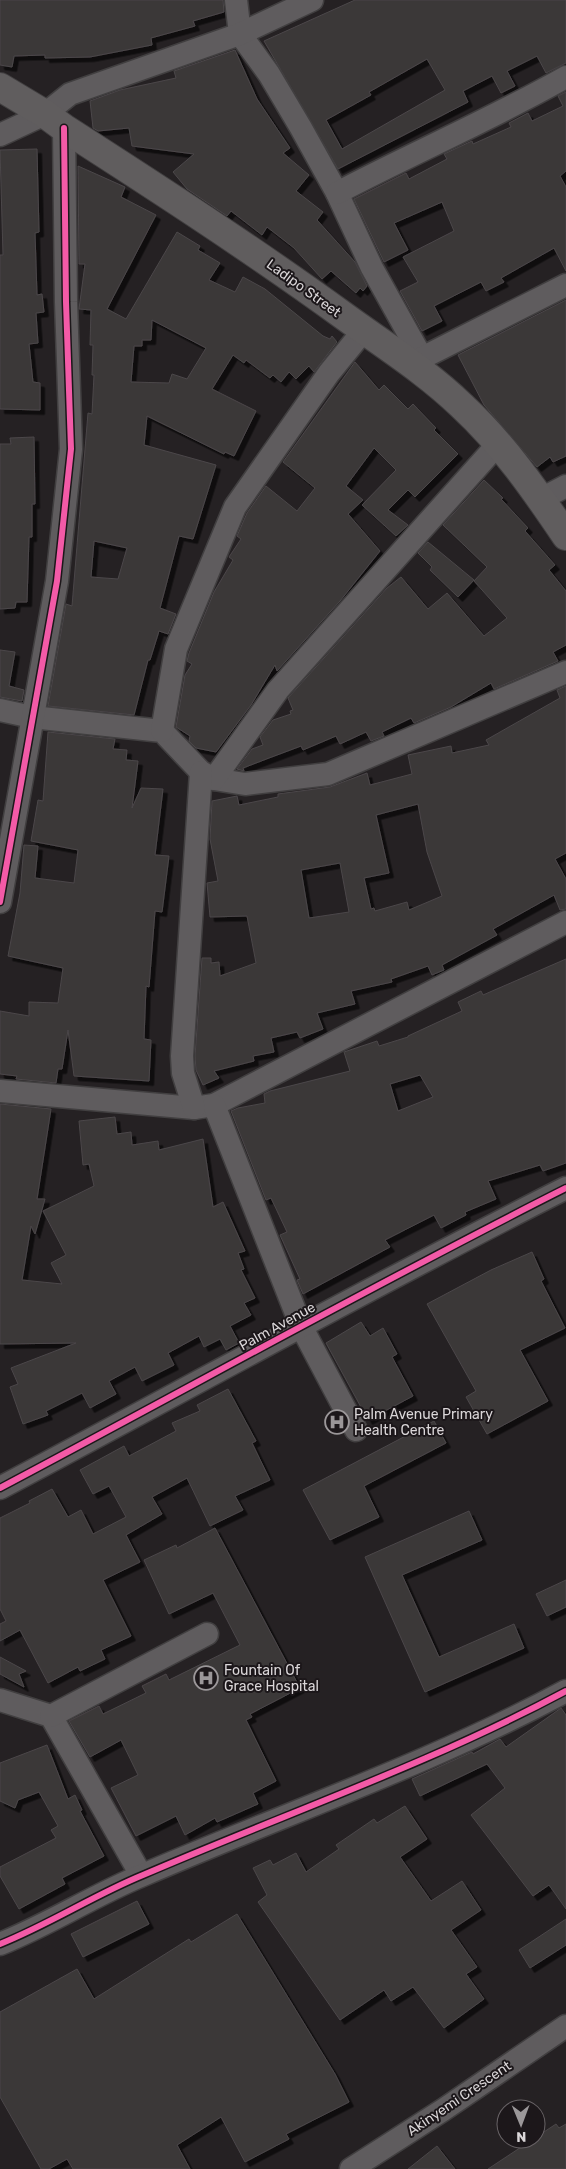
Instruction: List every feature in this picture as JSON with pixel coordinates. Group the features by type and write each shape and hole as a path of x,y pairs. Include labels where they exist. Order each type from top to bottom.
{"main road":[{"name":"Ladipo Street","path":"0,87 204,217 364,330 417,362 462,405 498,444 566,536"}],"street":[{"path":"236,0 240,34 269,74 337,193 417,362 566,285"},
{"path":"0,902 57,581 71,449 66,302 55,121 70,94 240,34 312,0"},
{"path":"337,193 398,160 526,100 566,78"},
{"path":"0,135 55,121"},
{"path":"162,731 176,649 235,507 329,373 364,330"},
{"path":"356,1430 301,1326 204,1106 183,1074 182,1056 208,776 278,690 498,444"},
{"path":"541,500 566,486"},
{"path":"0,710 32,716 162,731 208,776 245,784 328,774 566,672"},
{"path":"0,1091 204,1106 566,922"},
{"name":"Palm Avenue","path":"0,1488 240,1361 301,1326 566,1188"},
{"path":"51,1716 207,1634"},
{"path":"0,1944 26,1934 141,1875 443,1751 566,1691"},
{"path":"0,1700 51,1716 141,1875"},
{"name":"Akinyemi Crescent","path":"351,2169 443,2110 566,2026"}],"building":[{"path":"0,0 223,0 224,12 193,21 195,26 151,38 152,45 90,57 45,58 45,55 14,56 12,67 0,65"},
{"path":"355,0 566,0 566,63 546,73 537,56 507,71 515,86 501,93 492,76 463,91 468,102 338,169 264,41","holes":["427,59 445,90 342,149 326,120 371,95 369,92"]},
{"path":"235,50 257,99 290,148 283,153 309,175 296,191 323,212 317,220 355,262 367,286 363,291 360,288 356,293 331,271 322,279 294,248 267,227 262,235 231,211 227,216 187,189 173,172 194,154 132,146 129,128 98,131 93,128 90,101 120,90 176,78 174,71"},
{"path":"566,92 566,171 560,176 566,187 566,271 554,248 501,278 504,282 486,291 481,282 434,306 442,321 422,331 400,291 418,282 403,257 454,231 442,202 394,223 408,250 384,262 354,199 406,173 409,179 447,159 444,154 472,141 473,144 511,127 509,123 528,113 532,121 563,106 558,96"},
{"path":"37,149 39,232 35,233 37,295 42,294 44,312 36,313 38,343 29,344 33,382 40,383 40,410 0,409 0,255 3,255 0,150"},
{"path":"78,166 125,187 121,197 156,215 107,309 126,319 177,232 200,246 198,250 220,263 209,280 235,292 243,277 265,289 323,336 330,339 332,336 337,342 314,372 309,366 296,379 289,372 281,382 273,375 270,378 246,360 244,363 233,355 212,389 256,411 234,456 225,452 224,454 147,416 144,445 216,465 193,539 179,536 160,608 176,614 168,634 159,631 150,660 148,660 134,715 48,706 66,604 72,606 88,413 92,414 94,375 92,375 93,345 90,345 91,310 79,309 85,264 79,264","holes":["152,320 206,348 187,379 172,374 169,383 131,382 134,346 142,346 142,340 151,340","94,541 127,548 118,579 91,577"]},
{"path":"566,300 566,456 553,462 550,457 537,467 484,405 458,355"},
{"path":"355,362 379,390 384,385 408,409 413,404 436,428 434,430 458,454 415,497 408,490 388,510 408,525 396,536 362,505 396,470 374,448 346,486 363,500 348,514 380,551 340,601 277,671 275,665 251,705 216,752 196,748 189,741 190,736 176,727 185,675 192,664 187,661 214,592 233,560 229,557 241,539 237,536 247,513 266,486 297,511 315,488 283,462"},
{"path":"34,437 35,504 32,504 32,537 29,537 27,602 16,602 15,608 0,609 0,444 11,444 10,438"},
{"path":"484,480 503,498 501,499 528,528 525,531 555,565 549,570 566,591 566,645 553,652 558,661 494,689 491,683 451,707 414,723 411,718 382,732 384,736 371,741 366,732 340,744 336,736 303,750 301,746 269,758 243,768 244,771 237,769 252,749 263,745 260,737 273,720 291,714 290,711 293,710 288,698 387,588 401,577 428,609 447,593 484,636 507,618 474,581 487,567 443,525"},
{"path":"428,542 474,580 458,597 430,570 432,567 418,553"},
{"path":"0,650 15,652 9,686 24,690 22,701 0,697"},
{"path":"566,686 566,853 555,859 566,879 566,909 560,910 554,895 493,929 497,935 442,965 444,970 432,975 428,966 391,979 392,982 351,991 355,1004 317,1013 323,1029 300,1038 297,1032 271,1038 274,1052 253,1056 254,1061 214,1071 219,1078 203,1085 196,1070 195,1056 202,958 211,958 211,963 219,962 220,976 256,963 247,916 210,917 207,883 218,881 210,839 212,801 237,796 239,805 278,797 278,794 330,787 367,773 370,785 412,774 408,755 451,746 452,753 489,745 486,740 560,698 557,690","holes":["418,804 427,852 442,896 409,910 407,902 375,911 374,908 371,909 364,878 389,873 376,815","340,863 349,912 309,918 301,870"]},
{"path":"48,732 115,739 113,749 127,750 126,760 138,761 132,808 141,788 163,789 155,855 169,856 162,912 155,911 149,987 146,986 144,1039 151,1040 149,1081 74,1076 68,1030 62,1069 58,1069 56,1083 16,1079 17,1076 0,1074 0,1011 29,1016 29,1002 58,1003 63,968 8,956 20,893 24,845 38,846 35,878 74,883 78,850 31,841 38,800 43,801"},
{"path":"566,959 566,1163 543,1171 540,1165 488,1181 496,1199 465,1212 466,1215 441,1228 434,1215 385,1240 390,1247 303,1294 297,1280 300,1279 280,1235 287,1232 271,1198 266,1200 231,1111 265,1103 264,1094 270,1091 350,1071 344,1052 377,1041 379,1046 408,1037 462,1011 458,1002 481,991 483,995","holes":["420,1075 433,1097 398,1111 390,1084"]},
{"path":"0,1104 51,1109 37,1199 45,1199 35,1234 31,1226 22,1280 62,1284 51,1263 66,1255 43,1211 94,1186 89,1164 83,1165 79,1121 115,1117 117,1134 131,1132 132,1145 158,1141 159,1150 203,1139 213,1207 223,1202 245,1251 238,1253 244,1269 241,1270 255,1298 244,1303 251,1315 230,1326 239,1343 226,1350 220,1339 204,1347 199,1336 168,1353 174,1365 142,1381 135,1367 109,1381 116,1394 90,1408 82,1393 46,1411 48,1415 23,1424 10,1387 18,1384 11,1368 76,1343 0,1344"},
{"path":"532,1252 544,1279 541,1281 565,1328 520,1350 548,1401 487,1434 466,1397 476,1391 427,1304 491,1270"},
{"path":"361,1322 370,1336 383,1328 397,1354 392,1357 413,1396 368,1420 326,1343"},
{"path":"228,1389 256,1441 252,1443 270,1480 235,1496 243,1510 210,1526 187,1478 152,1497 162,1514 126,1535 140,1562 103,1580 131,1636 101,1650 105,1659 80,1671 78,1667 48,1683 20,1630 0,1641 0,1624 6,1621 0,1609 0,1518 30,1503 29,1501 52,1489 68,1517 81,1510 93,1534 126,1517 109,1486 93,1494 80,1470 124,1446 129,1456 176,1431 172,1423 200,1411 197,1405"},
{"path":"434,1421 446,1443 364,1486 379,1517 330,1540 303,1490"},
{"path":"469,1511 482,1540 402,1575 439,1657 514,1624 524,1648 425,1692 365,1557"},
{"path":"215,1528 300,1688 250,1714 252,1717 246,1720 276,1781 253,1793 258,1804 217,1822 215,1818 185,1835 176,1816 136,1836 111,1788 138,1775 121,1740 90,1757 69,1721 99,1706 103,1714 146,1693 142,1686 166,1674 169,1680 240,1645 213,1593 169,1614 144,1560 176,1545 177,1548"},
{"path":"566,1580 566,1607 547,1616 536,1594"},
{"path":"0,1657 26,1671 19,1674 24,1687 0,1674"},
{"path":"561,1708 566,1715 566,1909 549,1885 533,1896 471,1815 505,1788 487,1764 420,1796 412,1779 472,1752 473,1754 500,1739 506,1747"},
{"path":"47,1745 68,1799 75,1795 82,1810 80,1811 104,1856 62,1878 65,1884 19,1909 0,1876 0,1867 56,1838 51,1830 58,1826 39,1792 18,1800 15,1808 0,1801 0,1763"},
{"path":"405,1806 427,1839 400,1857 431,1901 462,1881 481,1910 451,1930 477,1967 466,1974 484,1999 444,2028 413,1987 391,2001 384,1990 340,2020 258,1902 267,1895 253,1868 270,1860 273,1865 296,1853 306,1872 339,1849 336,1845 374,1819 377,1823"},
{"path":"137,1901 149,1924 83,1957 71,1934"},
{"path":"237,1914 335,2074 349,2102 286,2134 289,2139 245,2162 221,2117 177,2145 190,2169 73,2169 67,2159 49,2169 41,2169 0,2097 0,2012 77,1969 94,1999 189,1939 191,1942"},
{"path":"566,1919 566,1945 530,1968 519,1950"},
{"path":"556,2124 559,2128 566,2124 566,2169 488,2169 518,2149 546,2149 546,2131"},
{"path":"437,2146 455,2169 408,2169"}],"cycle path":[{"path":"0,902 57,581 71,449 66,302 64,128"},
{"path":"0,1488 353,1299 566,1188"},
{"path":"0,1944 37,1928 107,1891 410,1765 515,1717 566,1691"}],"place":[{"name":"Palm Avenue Primary Health Centre","path":"337,1422"},
{"name":"Fountain Of Grace Hospital","path":"206,1678"}]}
